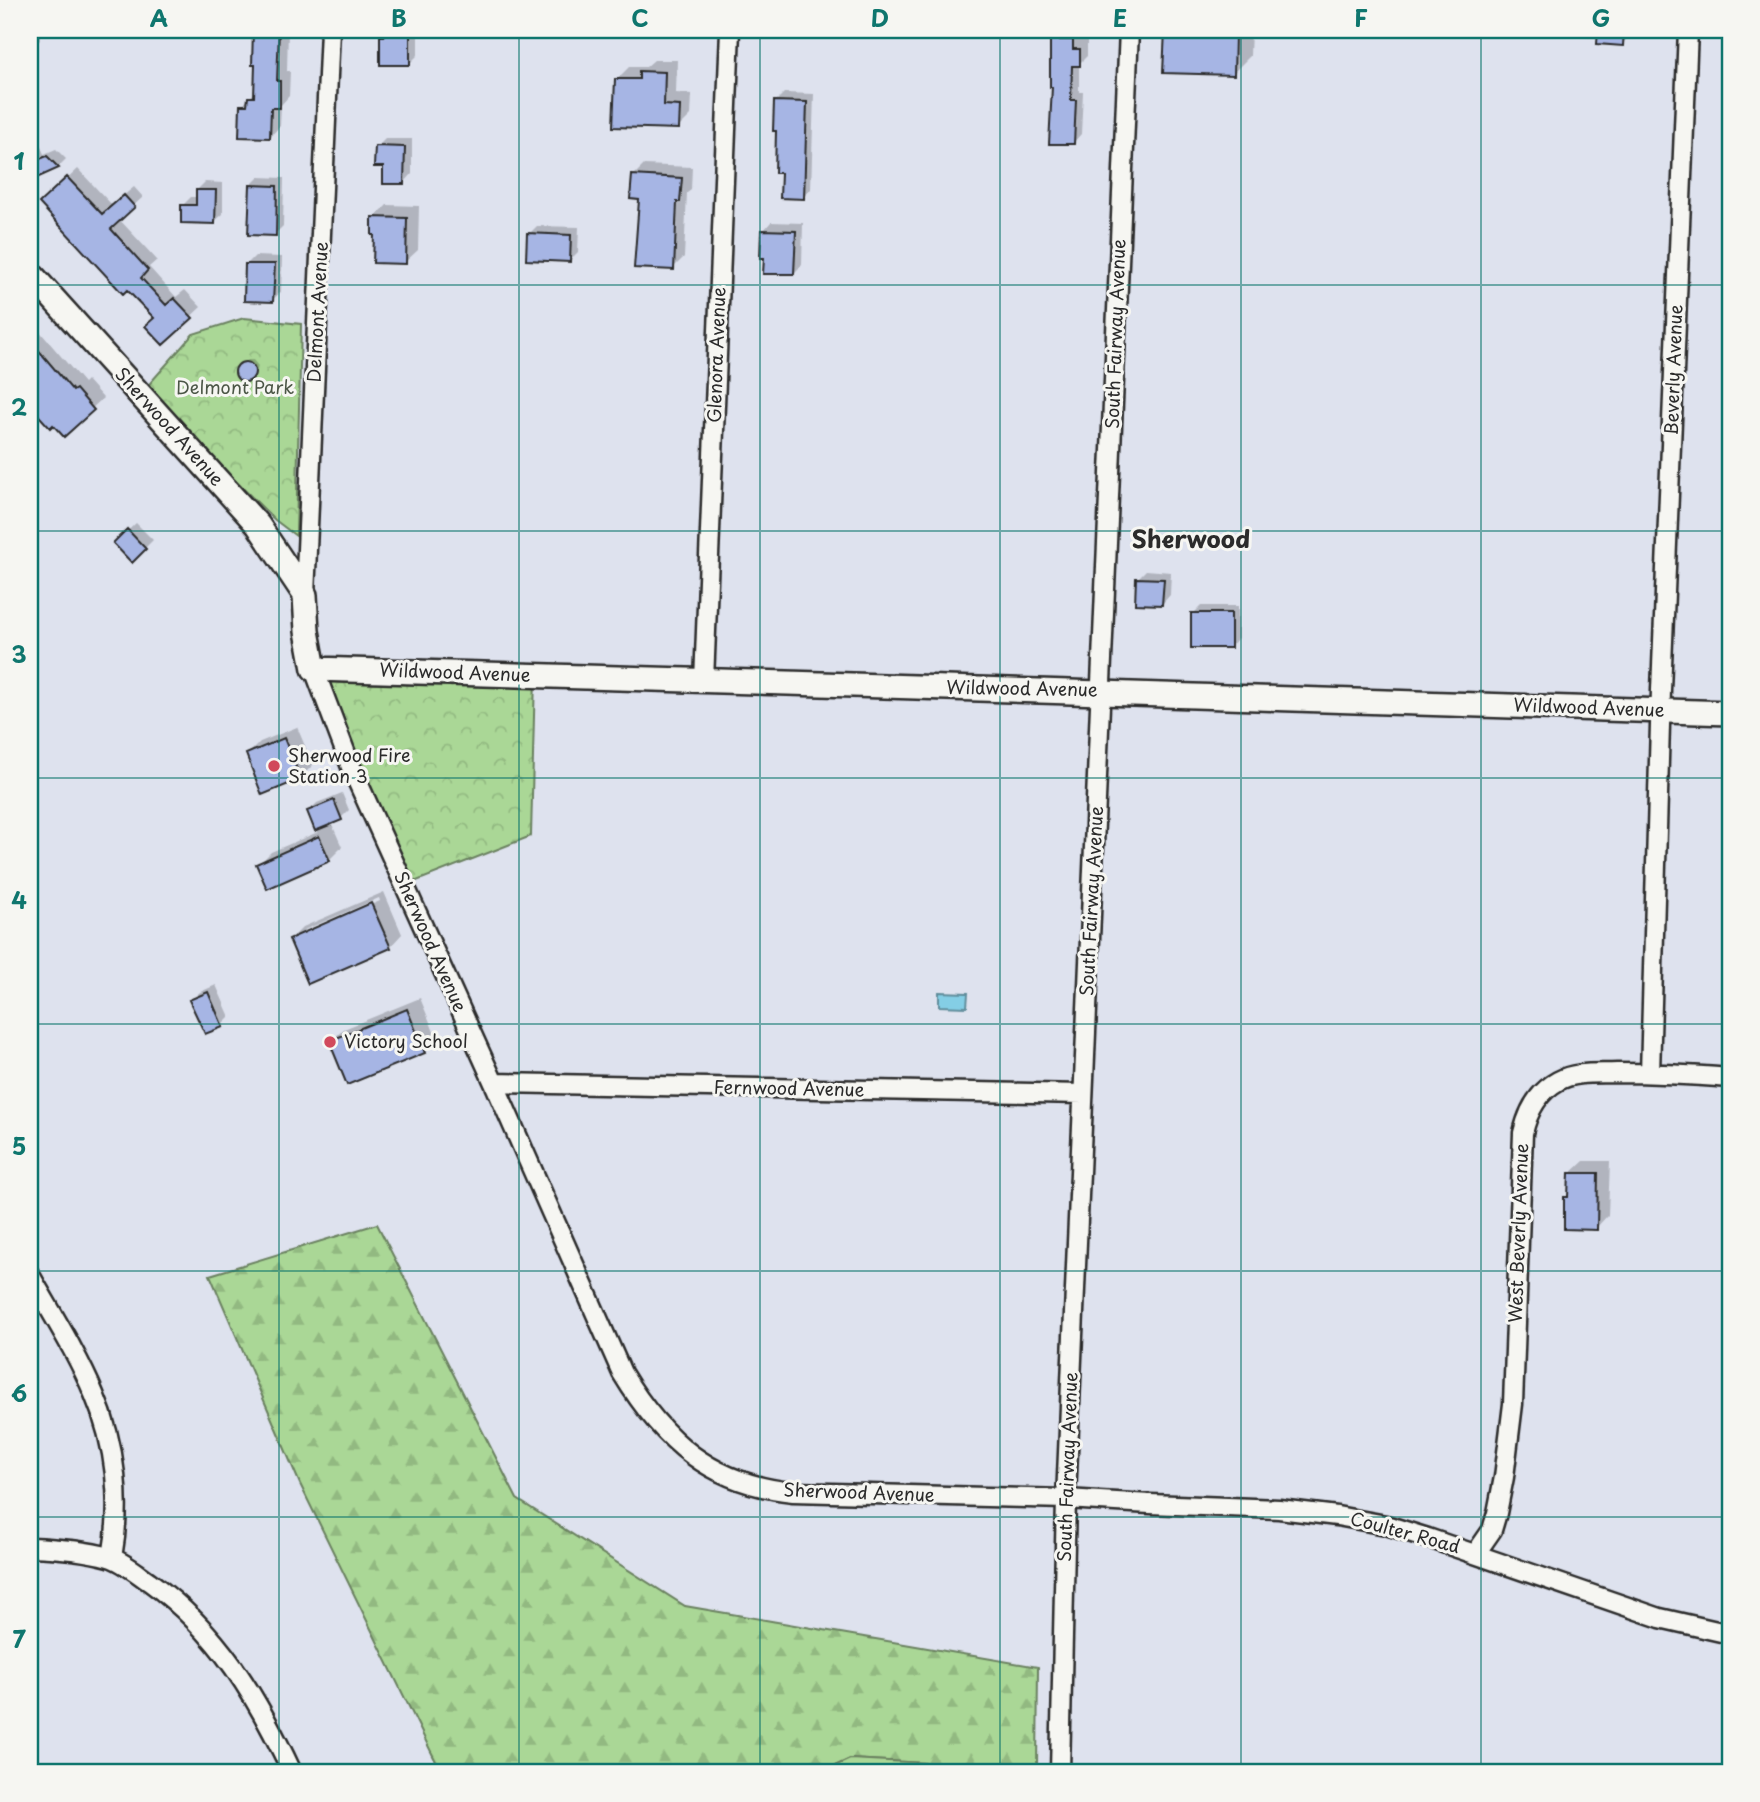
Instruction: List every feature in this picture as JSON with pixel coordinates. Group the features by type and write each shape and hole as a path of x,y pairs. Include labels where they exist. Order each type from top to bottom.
{"street":[{"name":"Delmont Avenue","path":"305,595 331,30"},
{"name":"Glenora Avenue","path":"704,681 730,30"},
{"name":"South Fairway Avenue","path":"1060,1772 1066,1499 1129,30"},
{"name":"Beverly Avenue","path":"1660,711 1688,30"},
{"name":"Sherwood Avenue","path":"30,274 258,524 305,595 307,631 314,668 351,767 622,1373 638,1400 658,1425 698,1460 748,1484 793,1492 1066,1499"},
{"name":"Wildwood Avenue","path":"314,668 1730,713"},
{"path":"1650,1073 1660,711"},
{"name":"West Beverly Avenue","path":"1476,1553 1492,1530 1504,1477 1513,1404 1523,1133 1533,1104 1545,1090 1559,1080 1576,1074 1650,1073 1730,1078"},
{"name":"Fernwood Avenue","path":"494,1083 1083,1094"},
{"path":"30,1275 95,1395 106,1429 114,1462 117,1504 117,1534 112,1558"},
{"name":"Coulter Road","path":"1066,1499 1279,1509 1385,1525 1476,1553 1660,1618 1730,1634"},
{"path":"30,1547 80,1551 112,1558 168,1596 205,1632 233,1665 257,1702 292,1772"}],"green space":[{"name":"Delmont Park","path":"244,318 301,324 296,536 275,520 144,390 193,334"},
{"path":"314,669 535,676 531,836 404,886"},
{"path":"377,1224 517,1499 685,1606 1038,1667 1037,1769 850,1759 822,1772 441,1772 300,1484 210,1275"},
{"path":"850,1759 1060,1770 1060,1772 822,1772"}],"water":[{"path":"939,992 968,993 967,1007 939,1006"}],"building":[{"path":"253,30 279,30 277,81 280,81 280,108 271,108 270,138 239,137 240,105 247,105 248,97 254,97"},
{"path":"384,30 410,30 410,65 380,65 380,36 384,36"},
{"path":"1165,30 1206,30 1206,33 1235,34 1234,75 1163,73"},
{"path":"1598,30 1624,30 1623,46 1597,44"},
{"path":"1050,40 1073,40 1073,49 1080,49 1080,66 1072,66 1071,100 1076,100 1074,144 1049,144 1052,87"},
{"path":"639,71 665,72 664,105 680,106 679,129 613,127 615,79 639,79"},
{"path":"774,101 807,102 804,199 780,198 781,173 775,173"},
{"path":"375,146 405,147 404,184 383,184 383,167 374,167"},
{"path":"47,156 59,168 30,181 30,163"},
{"path":"632,175 682,178 680,202 677,202 674,270 634,268 639,200 630,199"},
{"path":"67,177 102,214 124,195 135,207 111,229 148,270 141,278 166,305 174,298 193,318 163,345 145,326 154,318 127,290 123,294 39,203"},
{"path":"250,185 277,186 276,236 248,235"},
{"path":"196,190 216,190 215,224 181,223 181,205 196,205"},
{"path":"372,217 407,218 406,264 373,263"},
{"path":"761,230 796,231 794,274 763,274 764,258 760,258"},
{"path":"527,233 571,235 570,262 526,260"},
{"path":"245,264 275,264 273,302 244,301"},
{"path":"30,340 73,391 76,389 94,410 64,437 53,425 50,428 30,406"},
{"path":"245,362 252,365 255,372 252,379 245,382 238,379 235,372 238,365"},
{"path":"127,529 146,549 132,563 113,543"},
{"path":"1136,578 1164,579 1162,605 1135,604"},
{"path":"1191,613 1231,613 1231,648 1191,648"},
{"path":"284,738 301,779 262,795 246,754"},
{"path":"334,800 342,820 315,831 307,811"},
{"path":"319,836 330,861 267,889 256,864"},
{"path":"371,903 391,948 308,984 289,939"},
{"path":"208,992 223,1027 205,1034 189,1000"},
{"path":"407,1009 425,1053 347,1085 329,1041"},
{"path":"1569,1173 1598,1173 1597,1230 1564,1229 1564,1197 1568,1197"}],"place":[{"name":"Sherwood Fire Station 3","path":"274,766"},
{"name":"Victory School","path":"330,1042"}],"district":[{"name":"Sherwood","path":"1191,540"}]}
